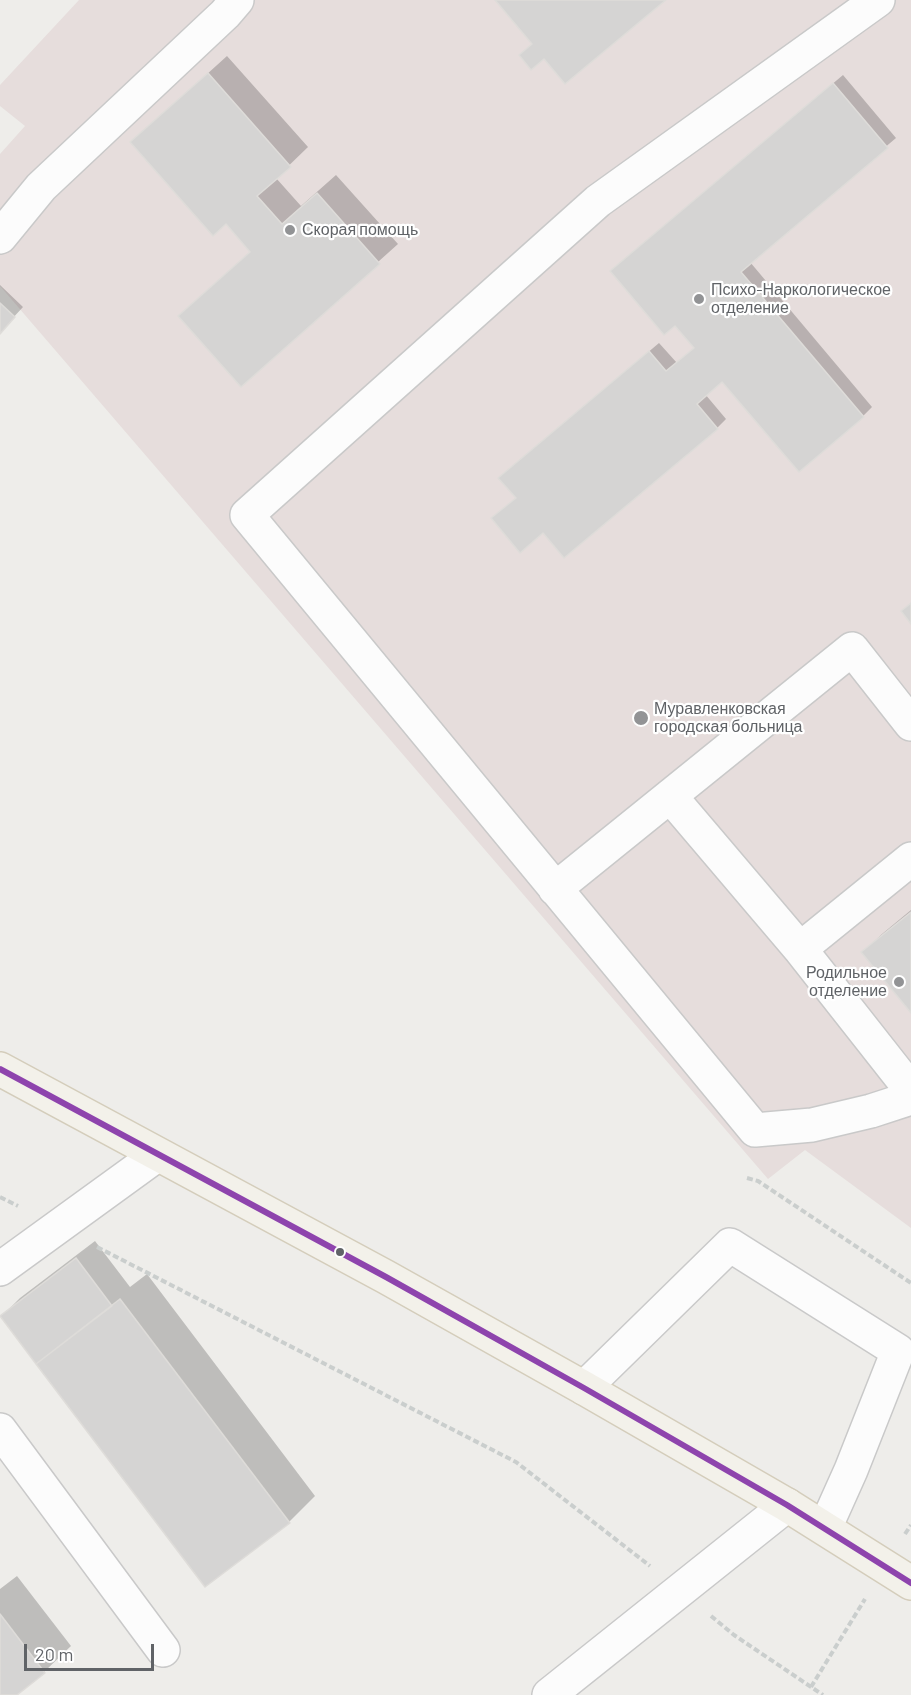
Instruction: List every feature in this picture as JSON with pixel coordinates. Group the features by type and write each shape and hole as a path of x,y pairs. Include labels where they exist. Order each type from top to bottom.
{"main road":[{"path":"0,1069 386,1277 584,1388 787,1504 898,1575"}],"lane":[{"path":"0,237 41,188 237,0"},
{"path":"878,0 597,201 248,515 755,1130 812,1125 872,1111 911,1098"},
{"path":"555,889 852,649 911,724"},
{"path":"670,796 800,949 911,1090"},
{"path":"800,949 911,859"},
{"path":"0,1269 157,1155"},
{"path":"584,1388 730,1245 898,1351 851,1470 825,1528"},
{"path":"0,1430 163,1650"},
{"path":"549,1695 787,1504"}],"path":[{"path":"747,1178 759,1181 911,1283"},
{"path":"0,1197 516,1462 734,1635 823,1695"},
{"path":"811,1687 898,1575 911,1525"}],"shaded area":[{"name":"Муравленковская городская больница","path":"79,0 911,0 911,1228 805,1150 768,1179 0,286 0,154 25,126 0,106 0,85"}],"building":[{"path":"495,0 666,0 565,84 544,59 531,70 519,55 532,44"},
{"name":"Скорая помощь","path":"208,73 291,167 257,196 282,224 317,193 380,264 241,387 178,316 250,252 226,224 213,236 130,142"},
{"name":"Психо-Наркологическое отделение","path":"833,83 888,148 741,272 864,417 799,472 722,382 697,404 718,429 564,558 543,533 520,553 491,518 516,498 498,478 649,351 666,371 694,348 675,326 664,335 610,271"},
{"path":"0,303 15,317 0,334"},
{"path":"911,603 911,624 901,611"},
{"name":"Родильное отделение","path":"911,912 911,1013 861,952"},
{"path":"76,1258 112,1306 36,1364 0,1316"},
{"path":"120,1299 290,1523 205,1587 36,1364"},
{"path":"0,1614 45,1673 17,1695 0,1695"}],"transit line":[{"path":"0,1069 386,1277 584,1388 787,1505 911,1583"}],"place":[{"name":"Скорая помощь","path":"290,230"},
{"name":"Психо-Наркологическое отделение","path":"699,299"},
{"name":"Муравленковская городская больница","path":"641,718"},
{"name":"Родильное отделение","path":"899,982"}]}
